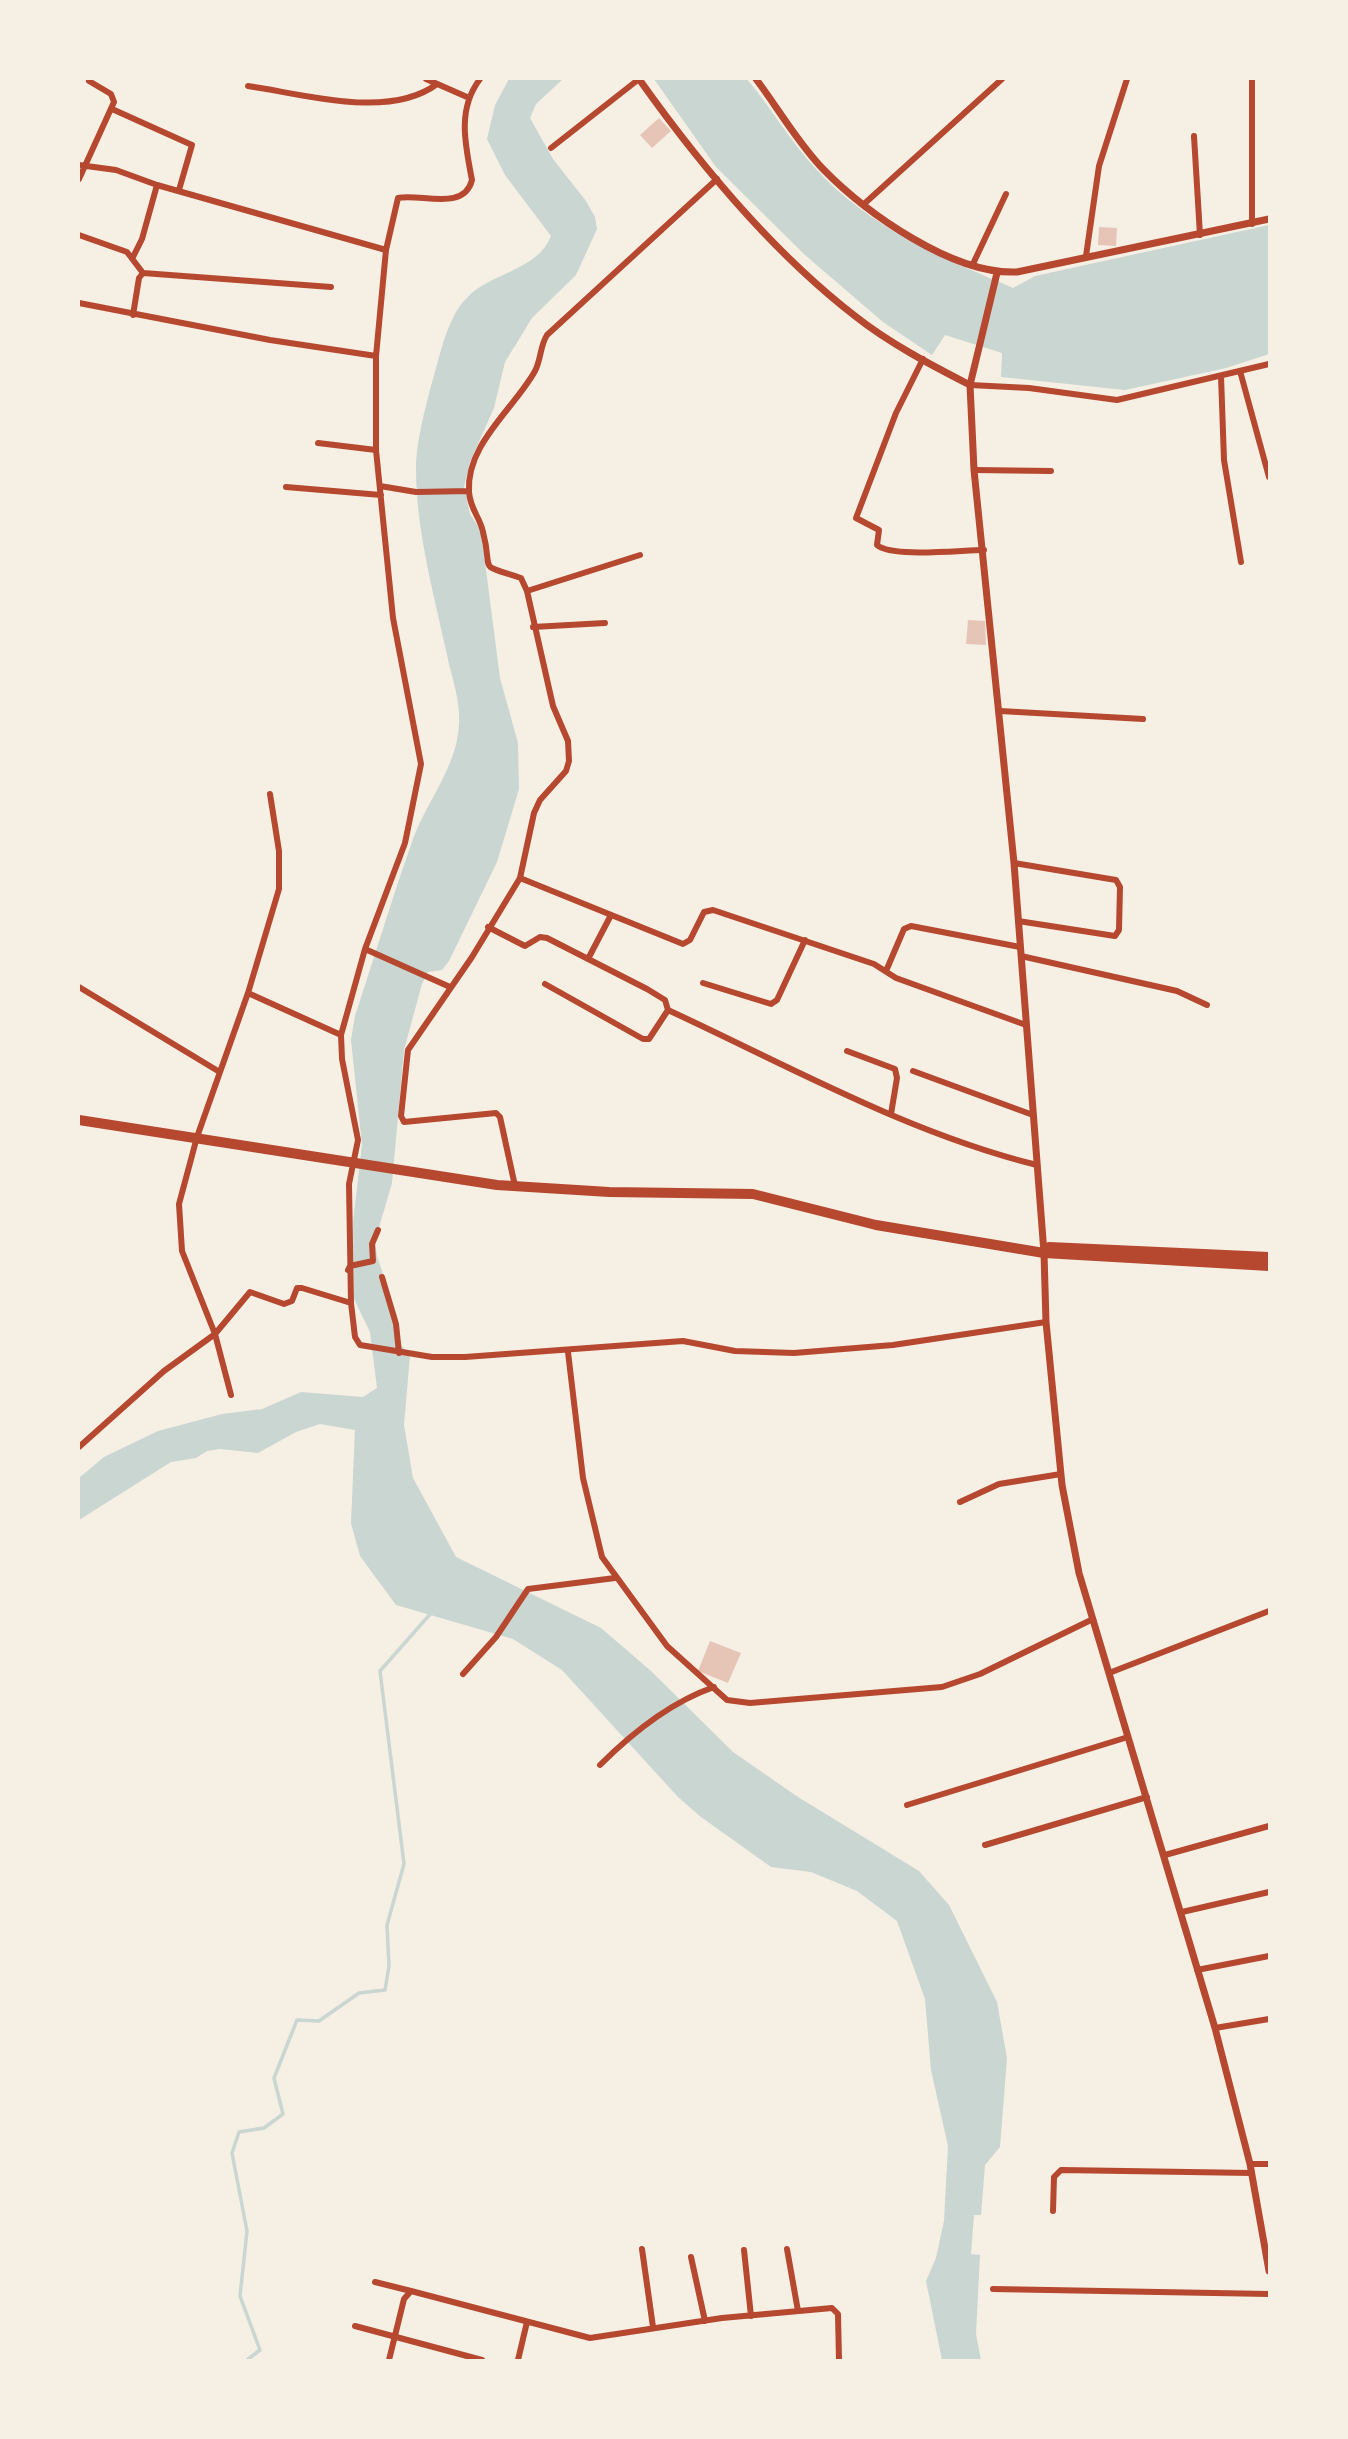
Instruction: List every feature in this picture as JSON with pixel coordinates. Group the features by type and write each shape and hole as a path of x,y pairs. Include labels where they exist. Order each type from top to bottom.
{"main road":[{"path":"79,1120 515,1186 753,1194 889,1228 1044,1253 1269,1266"},
{"path":"1044,1253 1049,1247 1269,1257"}],"street":[{"path":"79,179 81,167 114,102 111,94 88,79"},
{"path":"267,79 267,89"},
{"path":"426,79 467,97"},
{"path":"480,79 467,97 465,135 472,180 469,188 456,198 398,198 386,250 376,356 376,450 394,618 421,764 405,844 341,1035 342,1059 358,1140 349,1184 349,1268 357,1341 373,1348 398,1352 465,1357 568,1352 683,1341 762,1353 852,1350 1046,1322"},
{"path":"551,148 639,79 717,180 808,274 855,316 970,385 1057,388 1117,400 1269,364"},
{"path":"755,79 821,167 864,204 919,241 972,266 997,273 1068,263 1086,256 1269,219"},
{"path":"864,204 1002,79"},
{"path":"1086,256 1099,166 1127,79"},
{"path":"1252,79 1252,224"},
{"path":"248,86 376,104 423,95 437,84"},
{"path":"112,110 192,145 178,190"},
{"path":"1194,136 1200,235"},
{"path":"81,167 96,166 116,170 158,185 386,250"},
{"path":"515,1186 498,1114 474,1113 404,1122 401,1119 406,1054 472,957 520,878 534,813 540,800 566,771 569,761 568,741 552,706 527,591 521,578 490,568 485,535 481,523 474,517 467,491 471,471 477,455 535,371 547,335 717,180"},
{"path":"133,257 142,239 158,185"},
{"path":"972,266 1006,194"},
{"path":"79,235 133,257 143,273"},
{"path":"143,273 331,287"},
{"path":"132,315 139,278 143,273"},
{"path":"997,273 970,385 974,470 1014,863 1044,1253 1046,1322 1061,1474 1071,1539 1093,1619 1215,2028 1250,2164 1269,2271"},
{"path":"79,303 270,341 376,356"},
{"path":"923,359 896,413 857,512 857,521 880,531 877,545 882,549 905,552 984,550"},
{"path":"1240,372 1269,477"},
{"path":"1221,376 1224,460 1241,562"},
{"path":"318,443 376,450"},
{"path":"974,470 1051,471"},
{"path":"380,486 416,492 467,491"},
{"path":"286,487 381,495"},
{"path":"527,591 640,555"},
{"path":"533,627 605,623"},
{"path":"1000,711 1143,719"},
{"path":"231,1395 215,1334 180,1240 179,1204 197,1137 218,1071 248,993 279,888 279,851 270,794"},
{"path":"1014,863 1111,877 1120,887 1119,930 1115,936 1018,921"},
{"path":"520,878 683,944 690,940 704,912 708,910 805,940 886,971 897,978 1026,1025"},
{"path":"588,959 611,915"},
{"path":"488,927 525,946 540,937 547,938 665,1000 668,1010 891,1114 982,1150 1037,1165"},
{"path":"886,971 906,927 1020,947"},
{"path":"703,983 771,1004 777,1000 805,940"},
{"path":"368,950 450,986"},
{"path":"1021,956 1177,990 1207,1005"},
{"path":"545,984 643,1039 649,1039 668,1010"},
{"path":"79,987 218,1071"},
{"path":"248,993 341,1035"},
{"path":"847,1051 890,1066 897,1072 891,1114"},
{"path":"913,1071 1033,1115"},
{"path":"349,1268 373,1261 372,1244 378,1230"},
{"path":"382,1277 396,1324 398,1352"},
{"path":"79,1447 164,1371 215,1334 250,1292 284,1304 292,1301 298,1288 302,1287 351,1303"},
{"path":"568,1352 583,1478 597,1544 615,1578 660,1639 727,1700 750,1703 942,1687 980,1674 1093,1619"},
{"path":"960,1502 999,1484 1061,1474"},
{"path":"463,1674 496,1637 524,1591 533,1587 615,1578"},
{"path":"1109,1673 1269,1611"},
{"path":"600,1765 630,1736 680,1703 714,1687"},
{"path":"907,1805 1128,1737"},
{"path":"985,1845 1147,1797"},
{"path":"1165,1855 1269,1826"},
{"path":"1182,1912 1269,1892"},
{"path":"1197,1970 1269,1956"},
{"path":"1215,2028 1269,2019"},
{"path":"1250,2164 1269,2164"},
{"path":"1054,2211 1054,2177 1061,2170 1252,2174"},
{"path":"642,2249 653,2327"},
{"path":"788,2249 798,2311"},
{"path":"744,2250 751,2316"},
{"path":"691,2257 705,2321"},
{"path":"376,2282 590,2338 653,2327 832,2308 838,2314 839,2360"},
{"path":"993,2289 1269,2294"},
{"path":"389,2360 404,2299 411,2291"},
{"path":"518,2360 527,2322"},
{"path":"355,2326 482,2360"}],"shaded area":[{"path":"509,79 563,79 536,104 530,118 553,159 586,201 595,217 597,229 576,275 532,318 505,362 494,408 470,462 464,487 470,514 481,531 500,678 518,743 519,789 497,862 449,961 442,970 428,972 422,984 404,1050 392,1183 375,1241 377,1256 397,1316 400,1344 410,1355 404,1425 413,1478 456,1557 601,1628 651,1671 733,1752 798,1797 919,1871 949,1905 997,2002 1007,2058 1000,2147 985,2165 981,2215 974,2215 971,2254 980,2255 976,2334 981,2360 942,2360 926,2281 936,2258 944,2221 948,2146 931,2070 925,1999 897,1921 857,1891 811,1872 771,1867 701,1817 678,1797 562,1670 513,1639 396,1605 360,1556 351,1523 355,1430 320,1424 296,1432 258,1453 220,1449 207,1451 196,1458 171,1462 79,1520 79,1478 104,1457 158,1431 222,1414 262,1409 301,1392 363,1397 377,1388 370,1332 354,1299 353,1222 362,1145 351,1040 355,1016 417,828 449,765 458,731 457,699 431,586 419,515 416,468 426,405 445,338 461,305 474,291 535,257 551,236 505,175 487,139 495,105"},
{"path":"654,79 747,79 816,169 859,208 908,239 1013,288 1035,276 1269,225 1269,354 1226,368 1125,390 1001,377 1002,353 945,335 932,355 883,322 805,255 716,167"}],"building":[{"path":"659,118 671,131 652,148 640,135"},
{"path":"1099,227 1117,228 1116,246 1098,245"},
{"path":"968,620 985,621 986,645 966,644"},
{"path":"710,1641 741,1653 728,1683 698,1671"}],"waterway":[{"path":"247,2360 260,2350 240,2296 247,2231 232,2153 239,2132 264,2128 283,2114 274,2078 297,2020 319,2021 359,1993 385,1990 389,1966 387,1925 404,1864 380,1671 432,1612"}]}
